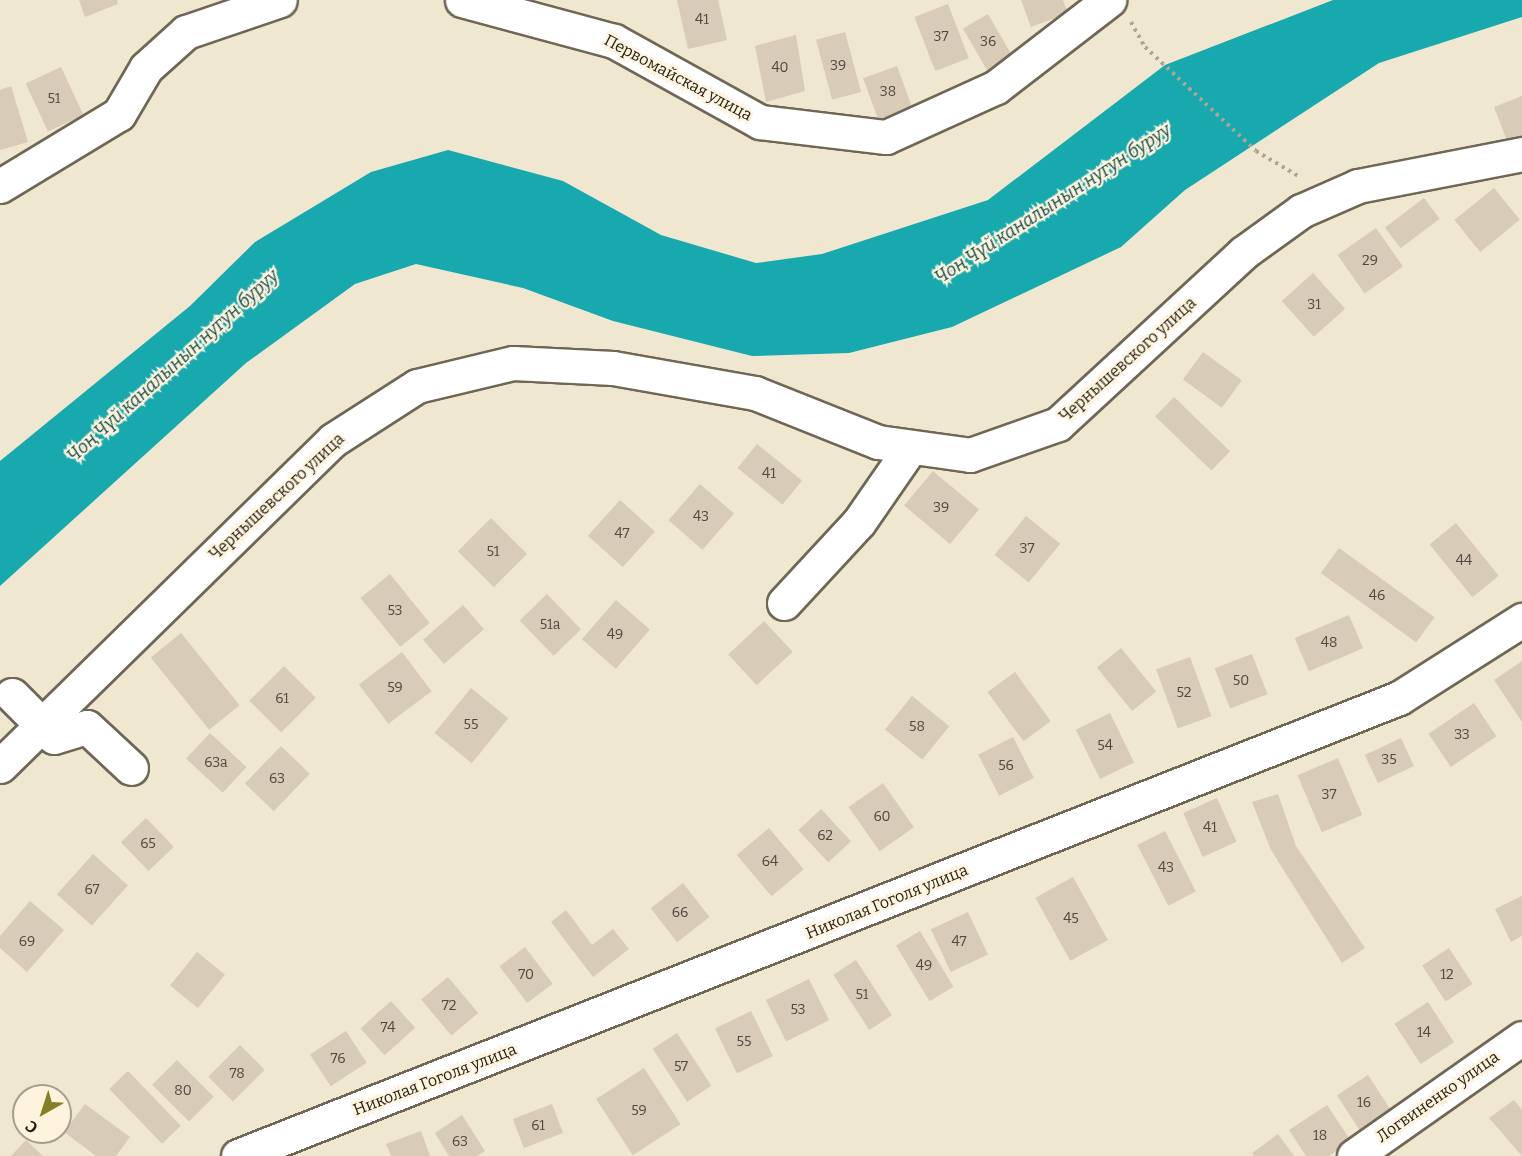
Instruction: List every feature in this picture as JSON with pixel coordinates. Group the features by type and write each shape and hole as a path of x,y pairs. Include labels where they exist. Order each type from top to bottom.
{"street":[{"path":"0,186 119,114 146,68 186,32 280,0"},
{"name":"Первомайская улица","path":"462,0 614,41 760,122 886,137 996,87 1109,0"},
{"name":"Чернышевского улица","path":"0,766 333,440 417,386 513,363 613,368 755,393 878,442 970,455 1058,424 1243,253 1301,211 1358,186 1522,154"},
{"path":"784,603 860,522 911,447"},
{"name":"Николая Гоголя улица","path":"238,1156 1399,698 1522,620"},
{"path":"12,695 54,737 87,728 96,731 131,768"},
{"name":"Логвиненко улица","path":"1354,1156 1522,1038"}],"path":[{"path":"1145,47 1256,151 1337,195"}],"water":[{"name":"Чоң Чүй каналынын нугун буруу","path":"1333,0 1522,0 1522,17 1379,63 1185,190 1121,247 952,327 849,353 752,356 613,321 523,288 416,264 355,284 246,363 0,586 0,461 190,306 255,242 371,172 448,150 563,181 661,235 756,263 822,254 988,200 1165,65"}],"building":[{"path":"79,0 117,0 118,4 85,17"},
{"path":"677,0 718,0 727,40 688,49"},
{"path":"1021,0 1063,0 1068,13 1031,27"},
{"path":"948,4 969,58 935,71 914,17"},
{"path":"988,14 1012,56 987,70 963,28"},
{"path":"845,32 861,92 832,100 816,40"},
{"path":"796,35 805,91 766,102 755,46"},
{"path":"897,66 912,107 878,120 863,78"},
{"path":"61,67 83,115 48,132 26,83"},
{"path":"11,86 28,142 0,150 0,90"},
{"path":"1522,96 1522,138 1508,143 1494,107"},
{"path":"1494,188 1520,220 1480,252 1454,220"},
{"path":"1424,198 1440,219 1401,248 1385,227"},
{"path":"1376,228 1403,267 1364,293 1337,255"},
{"path":"1313,273 1345,309 1314,337 1282,301"},
{"path":"1203,352 1242,380 1222,408 1183,380"},
{"path":"1174,397 1230,451 1211,471 1155,416"},
{"path":"757,444 802,481 783,505 737,468"},
{"path":"933,471 979,510 950,544 904,505"},
{"path":"700,484 734,514 702,550 669,520"},
{"path":"620,500 655,531 623,567 588,536"},
{"path":"1026,516 1060,544 1029,583 995,555"},
{"path":"491,518 527,554 494,587 458,551"},
{"path":"1456,523 1499,576 1472,597 1430,544"},
{"path":"1339,548 1434,617 1416,642 1321,573"},
{"path":"390,574 430,623 400,647 360,598"},
{"path":"547,594 581,629 554,656 520,620"},
{"path":"616,600 650,630 616,669 582,639"},
{"path":"463,605 484,629 444,664 423,640"},
{"path":"1349,615 1363,648 1309,671 1295,638"},
{"path":"764,621 793,652 757,685 728,654"},
{"path":"181,633 240,705 209,730 151,658"},
{"path":"1121,648 1156,692 1132,711 1097,668"},
{"path":"402,652 431,691 388,724 359,684"},
{"path":"1252,654 1267,694 1230,708 1215,668"},
{"path":"1190,657 1212,716 1178,729 1156,669"},
{"path":"1522,661 1522,722 1494,680"},
{"path":"284,666 316,698 281,732 249,701"},
{"path":"1015,672 1051,721 1023,741 987,692"},
{"path":"471,688 508,718 472,763 434,733"},
{"path":"912,696 949,726 922,760 885,729"},
{"path":"1474,703 1496,736 1451,767 1428,734"},
{"path":"1110,713 1134,762 1100,779 1076,730"},
{"path":"210,733 247,767 223,793 186,759"},
{"path":"1013,737 1034,778 999,796 978,755"},
{"path":"1401,738 1414,766 1378,783 1365,755"},
{"path":"281,746 310,774 274,811 245,783"},
{"path":"1338,758 1362,815 1322,832 1297,775"},
{"path":"883,783 914,827 880,851 849,807"},
{"path":"1278,794 1296,846 1365,948 1342,963 1271,850 1252,802"},
{"path":"1217,798 1237,842 1203,857 1183,813"},
{"path":"821,809 851,841 828,862 798,830"},
{"path":"146,818 174,847 149,871 121,842"},
{"path":"769,828 804,869 772,896 737,855"},
{"path":"1165,831 1196,892 1168,906 1137,845"},
{"path":"93,854 128,885 92,926 57,894"},
{"path":"1073,877 1108,940 1070,961 1035,898"},
{"path":"683,883 709,917 677,942 651,908"},
{"path":"1522,896 1522,936 1511,942 1495,909"},
{"path":"30,901 64,930 27,972 0,948 0,936"},
{"path":"566,910 592,945 613,929 629,949 593,977 551,922"},
{"path":"968,912 988,955 951,972 931,929"},
{"path":"920,931 953,987 929,1001 896,945"},
{"path":"525,947 553,984 527,1003 499,966"},
{"path":"1449,948 1472,984 1446,1001 1422,965"},
{"path":"197,952 225,975 198,1008 170,985"},
{"path":"856,960 892,1015 869,1030 833,975"},
{"path":"448,977 478,1013 451,1036 421,999"},
{"path":"809,979 829,1020 786,1041 766,1000"},
{"path":"391,1001 415,1028 385,1055 361,1028"},
{"path":"1428,1002 1454,1042 1421,1064 1394,1024"},
{"path":"751,1011 773,1056 737,1073 715,1029"},
{"path":"346,1031 367,1063 331,1086 310,1054"},
{"path":"677,1033 711,1086 687,1102 653,1049"},
{"path":"240,1045 265,1070 233,1102 208,1077"},
{"path":"177,1060 214,1097 189,1122 152,1085"},
{"path":"644,1068 680,1124 633,1155 596,1099"},
{"path":"128,1071 181,1126 162,1144 109,1089"},
{"path":"1368,1075 1391,1110 1360,1130 1337,1095"},
{"path":"1514,1100 1522,1110 1522,1156 1489,1118"},
{"path":"85,1104 130,1137 116,1156 96,1156 72,1138 72,1121"},
{"path":"552,1104 563,1133 524,1148 513,1119"},
{"path":"1327,1105 1351,1141 1329,1156 1306,1156 1289,1130"},
{"path":"462,1115 485,1151 477,1156 449,1156 435,1133"},
{"path":"421,1131 430,1156 391,1156 386,1144"},
{"path":"1278,1134 1294,1156 1254,1156 1252,1153"},
{"path":"22,1144 30,1144 43,1156 11,1156"}]}
